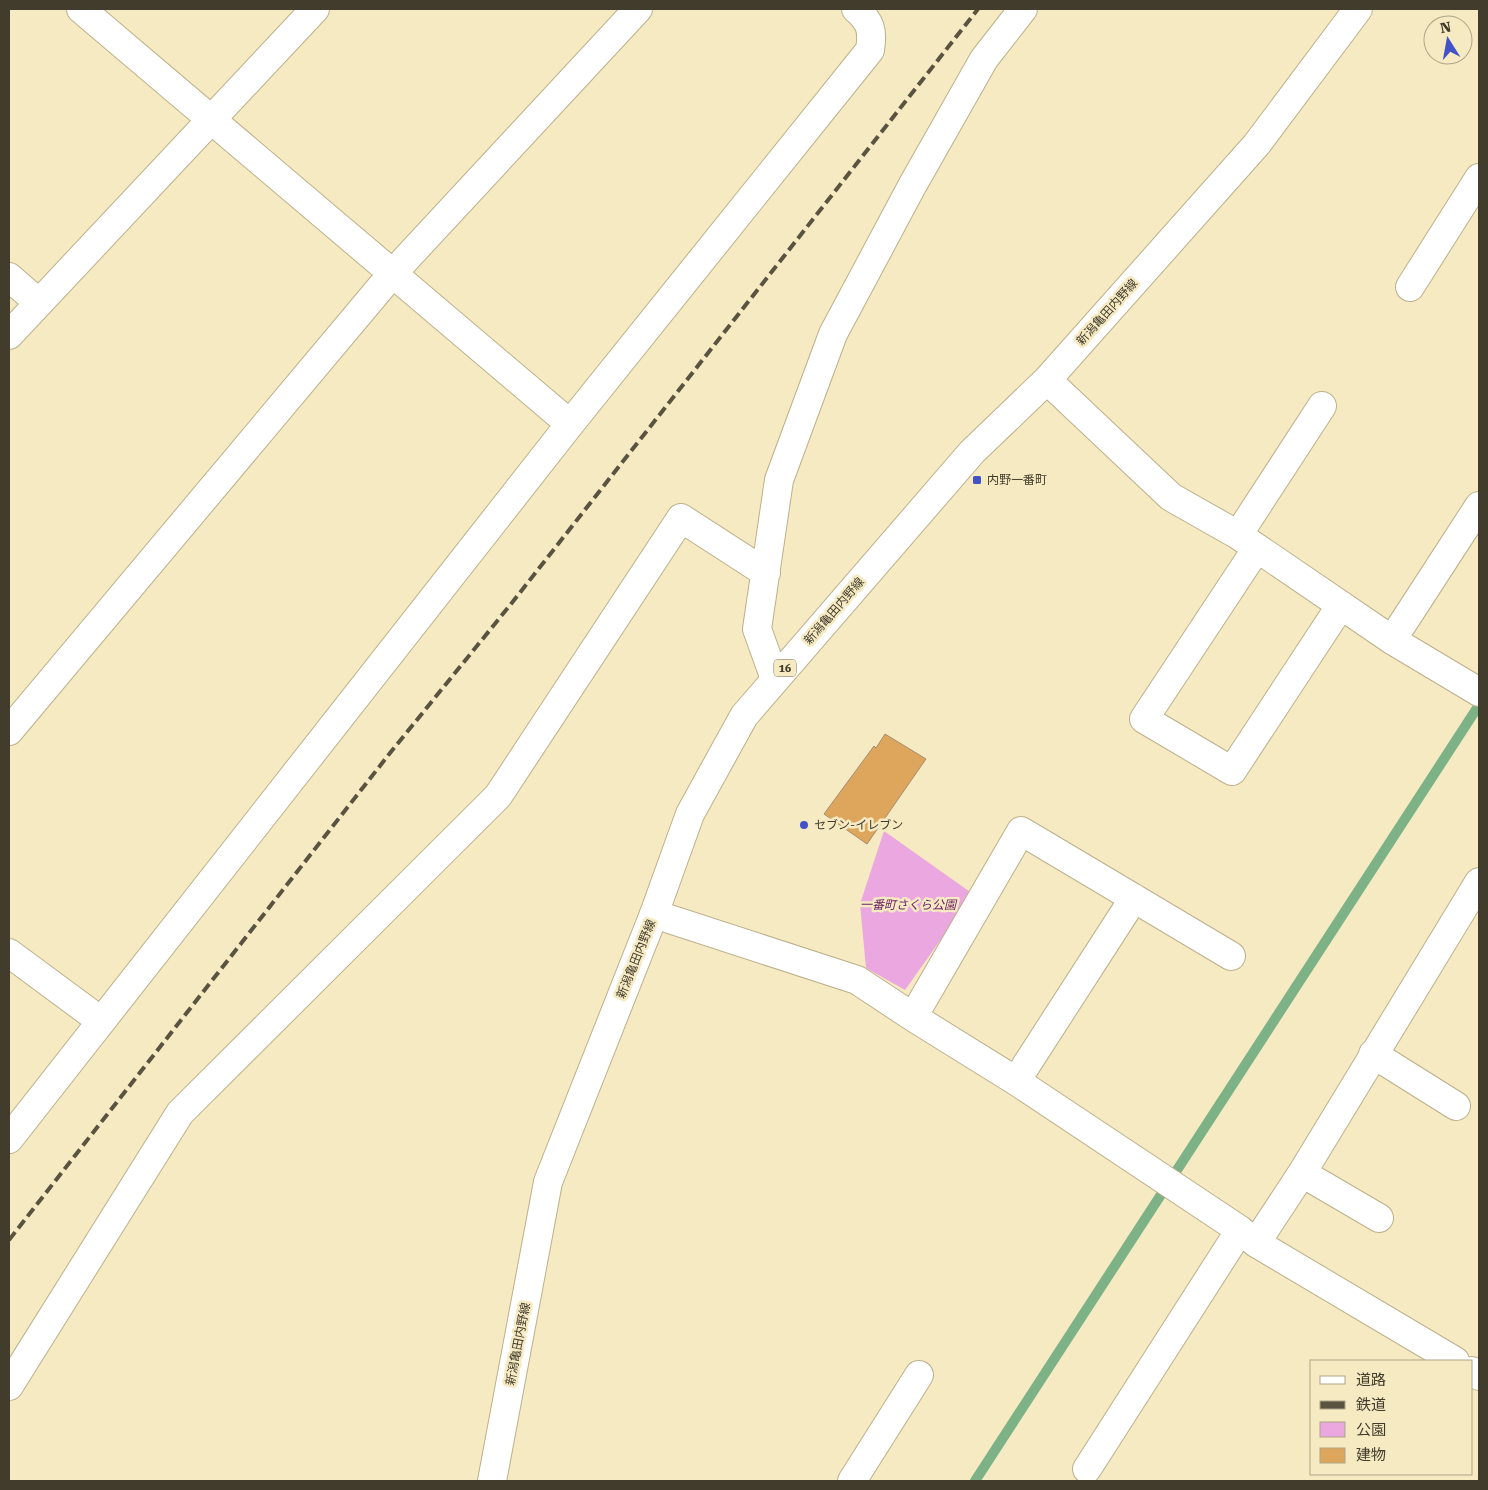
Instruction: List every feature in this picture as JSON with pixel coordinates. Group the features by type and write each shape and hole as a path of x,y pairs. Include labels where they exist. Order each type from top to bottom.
{"street":[{"path":"81,9 570,424"},
{"path":"9,335 315,9"},
{"path":"9,731 392,274 638,9"},
{"path":"9,1139 570,424 870,50 872,34 866,17 856,9"},
{"path":"775,680 757,629 778,480 833,334 912,186 984,59 1022,9"},
{"name":"新潟亀田内野線","path":"492,1481 548,1182 654,914 690,814 744,716 972,452 1047,380 1257,144 1358,9"},
{"path":"1410,288 1479,178"},
{"path":"9,277 39,303"},
{"path":"1047,380 1171,497 1247,541 1392,640 1479,692"},
{"path":"1322,406 1247,541 1144,719 1232,770 1341,605"},
{"path":"1392,640 1479,506"},
{"path":"9,1386 180,1113 498,796 681,518 766,573"},
{"path":"913,1017 1021,831 1232,956"},
{"path":"1087,1469 1248,1237 1302,1173 1479,882"},
{"path":"1016,1081 1134,898"},
{"path":"654,914 857,980 1016,1081 1248,1237 1453,1360"},
{"path":"9,953 101,1021"},
{"path":"1373,1054 1456,1106"},
{"path":"1302,1173 1379,1218"},
{"path":"852,1481 920,1375"}],"green space":[{"name":"一番町さくら公園","path":"884,831 973,894 905,990 866,968 860,904"}],"building":[{"path":"885,734 926,759 867,844 824,814"}],"waterway":[{"path":"975,1481 1479,705"}],"railway":[{"path":"9,1240 390,753 511,604 978,9"}],"place":[{"name":"内野一番町","path":"977,480"},
{"name":"セブン-イレブン","path":"804,825"}]}
